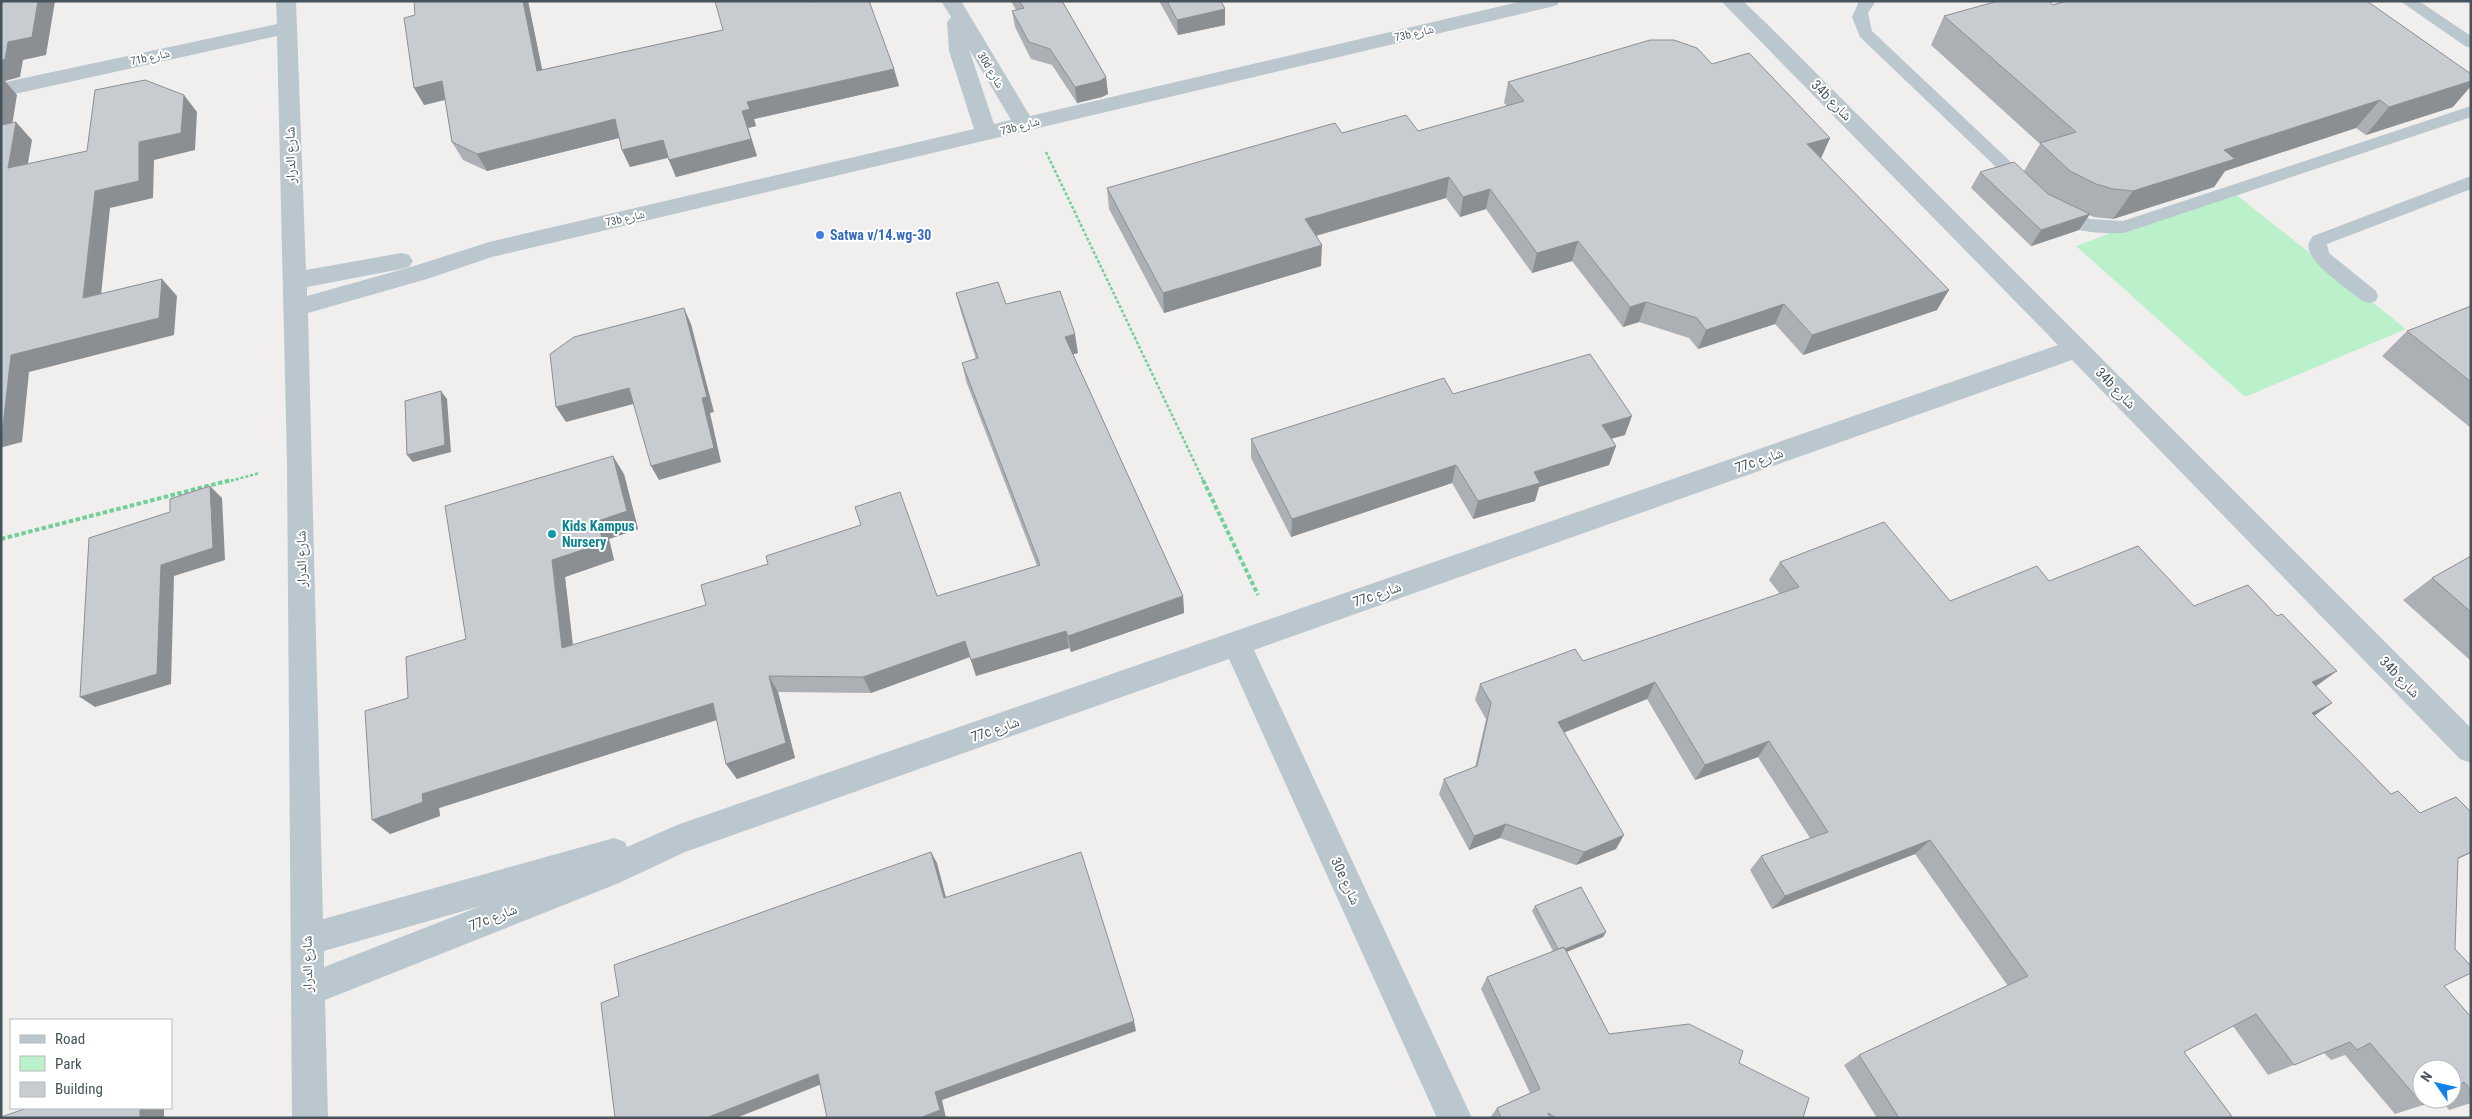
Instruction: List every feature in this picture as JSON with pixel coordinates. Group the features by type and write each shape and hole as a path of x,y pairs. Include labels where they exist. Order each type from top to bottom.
{"street":[{"name":"شارع الدرار","path":"286,1 300,463 310,1118"},
{"name":"73b شارع","path":"294,308 419,273 490,250 1550,1"},
{"name":"34b شارع","path":"1731,1 2077,348 2471,749"},
{"name":"34b شارع","path":"1747,1 1760,28"},
{"name":"30d شارع","path":"954,8 1028,123"},
{"name":"30d شارع","path":"954,8 959,51 986,134"},
{"name":"71b شارع","path":"8,89 79,82 287,35"},
{"name":"73b شارع","path":"293,281 443,253 490,250"},
{"name":"77c شارع","path":"308,990 608,872 676,840 2077,348"},
{"name":"30e شارع","path":"1236,644 1455,1118"},
{"name":"77c شارع","path":"307,940 606,854 676,840"}],"lane":[{"path":"1868,1 1860,12 1859,23 1866,34 2041,200 2062,216 2082,224 2104,228 2124,227 2471,111"},
{"path":"2408,1 2471,43"},
{"path":"2369,296 2323,258 2316,246 2319,240 2471,182"}],"path":[{"path":"1028,123 1275,630"},
{"path":"1,540 300,463"}],"green space":[{"path":"2229,189 2406,329 2245,397 2076,246"}],"building":[{"path":"1,1 38,1 32,37 8,42 5,59 1,61"},
{"path":"414,1 523,1 537,71 723,30 715,1 869,1 894,69 747,102 750,109 742,111 751,139 669,160 663,140 622,150 615,119 477,154 452,142 442,81 414,88 404,18 415,15"},
{"path":"1019,1 1062,1 1106,77 1100,81 1075,87 1050,49 1029,42 1012,11 1024,8"},
{"path":"1167,1 1221,1 1225,9 1177,20"},
{"path":"1998,1 2048,1 2053,5 2066,1 2367,1 2471,74 2471,81 2389,107 2380,100 2224,150 2235,159 2133,191 2113,189 2096,184 2070,171 2040,143 2076,132 1944,16"},
{"path":"1650,40 1674,40 1697,48 1712,64 1749,53 1830,138 1807,144 1949,290 1812,335 1784,304 1706,330 1697,318 1646,302 1630,307 1578,241 1537,253 1490,189 1463,197 1449,177 1305,219 1322,245 1163,293 1107,188 1335,123 1342,133 1406,115 1418,131 1524,101 1508,82"},
{"path":"145,80 184,95 181,133 139,142 139,181 95,191 83,298 162,279 159,318 11,355 3,426 1,426 1,125 16,122 8,168 87,151 95,90"},
{"path":"2014,162 2048,194 2090,214 2041,230 1980,172"},
{"path":"998,282 1006,304 1060,291 1075,334 1065,337 1183,596 1068,636 1066,631 971,660 965,641 863,677 769,676 786,743 726,764 713,703 422,794 423,802 372,820 365,711 408,698 406,657 466,639 445,506 613,456 627,511 598,521 603,543 552,560 562,648 706,605 701,585 768,564 766,556 861,525 855,507 900,492 937,596 1040,565 962,363 978,358 956,293"},
{"path":"2471,306 2471,382 2407,331"},
{"path":"684,308 707,397 702,398 714,448 651,466 629,388 556,407 550,354 574,337"},
{"path":"1590,354 1632,416 1602,425 1616,446 1534,472 1540,483 1478,501 1456,465 1292,519 1251,439 1444,378 1453,394"},
{"path":"441,391 445,445 407,455 405,401"},
{"path":"210,486 213,548 161,565 157,674 80,697 89,538 170,512 170,499"},
{"path":"1884,522 1950,601 2037,566 2049,581 2138,546 2194,606 2248,585 2277,616 2282,614 2337,671 2312,682 2332,703 2312,713 2391,794 2398,791 2420,813 2456,797 2471,812 2471,852 2458,858 2455,949 2471,966 2471,973 2444,986 2471,1017 2471,1090 2464,1082 2462,1083 2462,1059 2412,1059 2412,1092 2370,1043 2357,1050 2350,1042 2294,1065 2256,1014 2184,1052 2233,1118 1899,1118 1859,1055 2028,976 1930,840 1785,896 1761,856 1828,832 1769,741 1705,765 1655,682 1558,722 1624,835 1584,852 1506,824 1474,836 1444,779 1477,766 1491,703 1480,684 1575,649 1583,661 1799,587 1780,562"},
{"path":"2471,556 2471,612 2432,578"},
{"path":"931,852 944,898 1081,852 1134,1021 935,1092 940,1110 920,1118 827,1118 818,1074 706,1118 615,1118 601,1003 619,996 614,965"},
{"path":"1581,887 1606,932 1565,949 1564,947 1558,949 1535,906"},
{"path":"1564,947 1609,1034 1689,1024 1743,1051 1739,1063 1809,1098 1803,1118 1557,1118 1548,1113 1550,1118 1501,1118 1497,1108 1540,1089 1487,977"},
{"path":"24,1109 140,1109 140,1118 1,1117"}],"place":[{"name":"Satwa v/14.wg-30","path":"820,235"},
{"name":"Kids Kampus Nursery","path":"552,534"}]}
